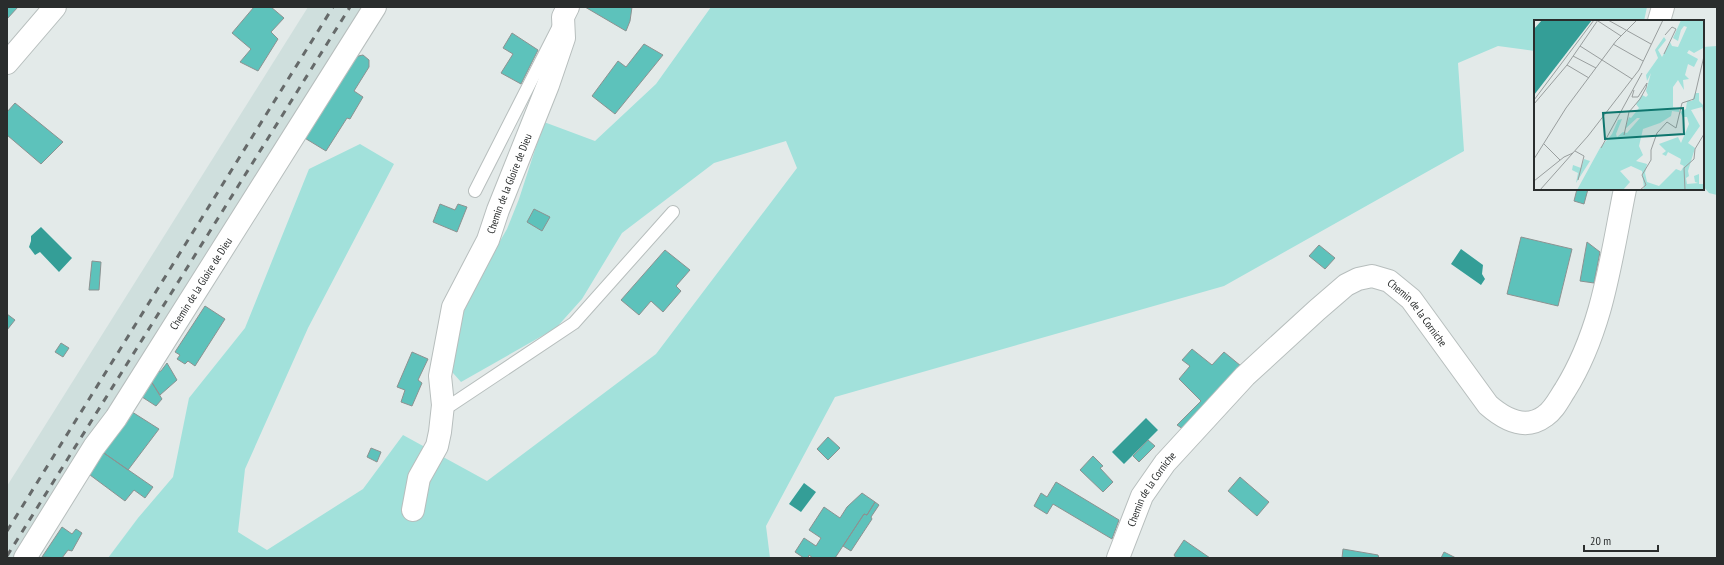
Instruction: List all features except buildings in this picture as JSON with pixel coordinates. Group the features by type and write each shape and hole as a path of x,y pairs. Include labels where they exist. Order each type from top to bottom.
{"street":[{"path":"7,63 55,7"},
{"name":"Chemin de la Gloire de Dieu","path":"25,558 94,447 116,418 375,7"},
{"path":"1659,20 1663,7"},
{"name":"Chemin de la Gloire de Dieu","path":"413,510 419,478 436,446 440,432 443,405 440,376 453,307 488,240 498,210 548,85 564,38 566,12"},
{"name":"Chemin de la Corniche","path":"1118,558 1142,496 1165,463 1245,376 1346,285 1358,279 1372,276 1382,278 1399,288 1411,299 1488,405 1500,416 1519,423 1531,423 1545,416 1555,406 1568,385 1592,336 1603,298 1625,190"}],"lane":[{"path":"475,191 566,12"},
{"path":"443,405 451,405 574,323 673,212"}],"shaded area":[{"path":"308,7 369,7 19,558 7,558 7,486"},
{"path":"711,7 1647,7 1644,20 1534,20 1534,51 1498,46 1458,63 1464,151 1224,286 835,397 766,526 770,558 108,558 138,518 173,477 189,398 245,328 309,169 360,144 394,164 308,328 245,469 238,532 267,550 363,489 403,435 487,481 656,354 797,168 786,141 714,163 622,233 582,299 556,328 461,382 445,364 467,303 479,277 507,229 519,199 544,122 595,141 656,84"},
{"path":"1717,46 1717,195 1709,193 1704,187 1704,47"},
{"path":"41,227 72,258 59,272 40,252 35,255 29,247 31,236"},
{"path":"1461,249 1483,265 1482,274 1485,279 1481,285 1451,264"},
{"path":"1146,418 1158,430 1124,464 1112,452"},
{"path":"804,483 816,492 801,512 789,504"}],"railway":[{"path":"7,531 333,7"},
{"path":"7,556 350,7"}]}
